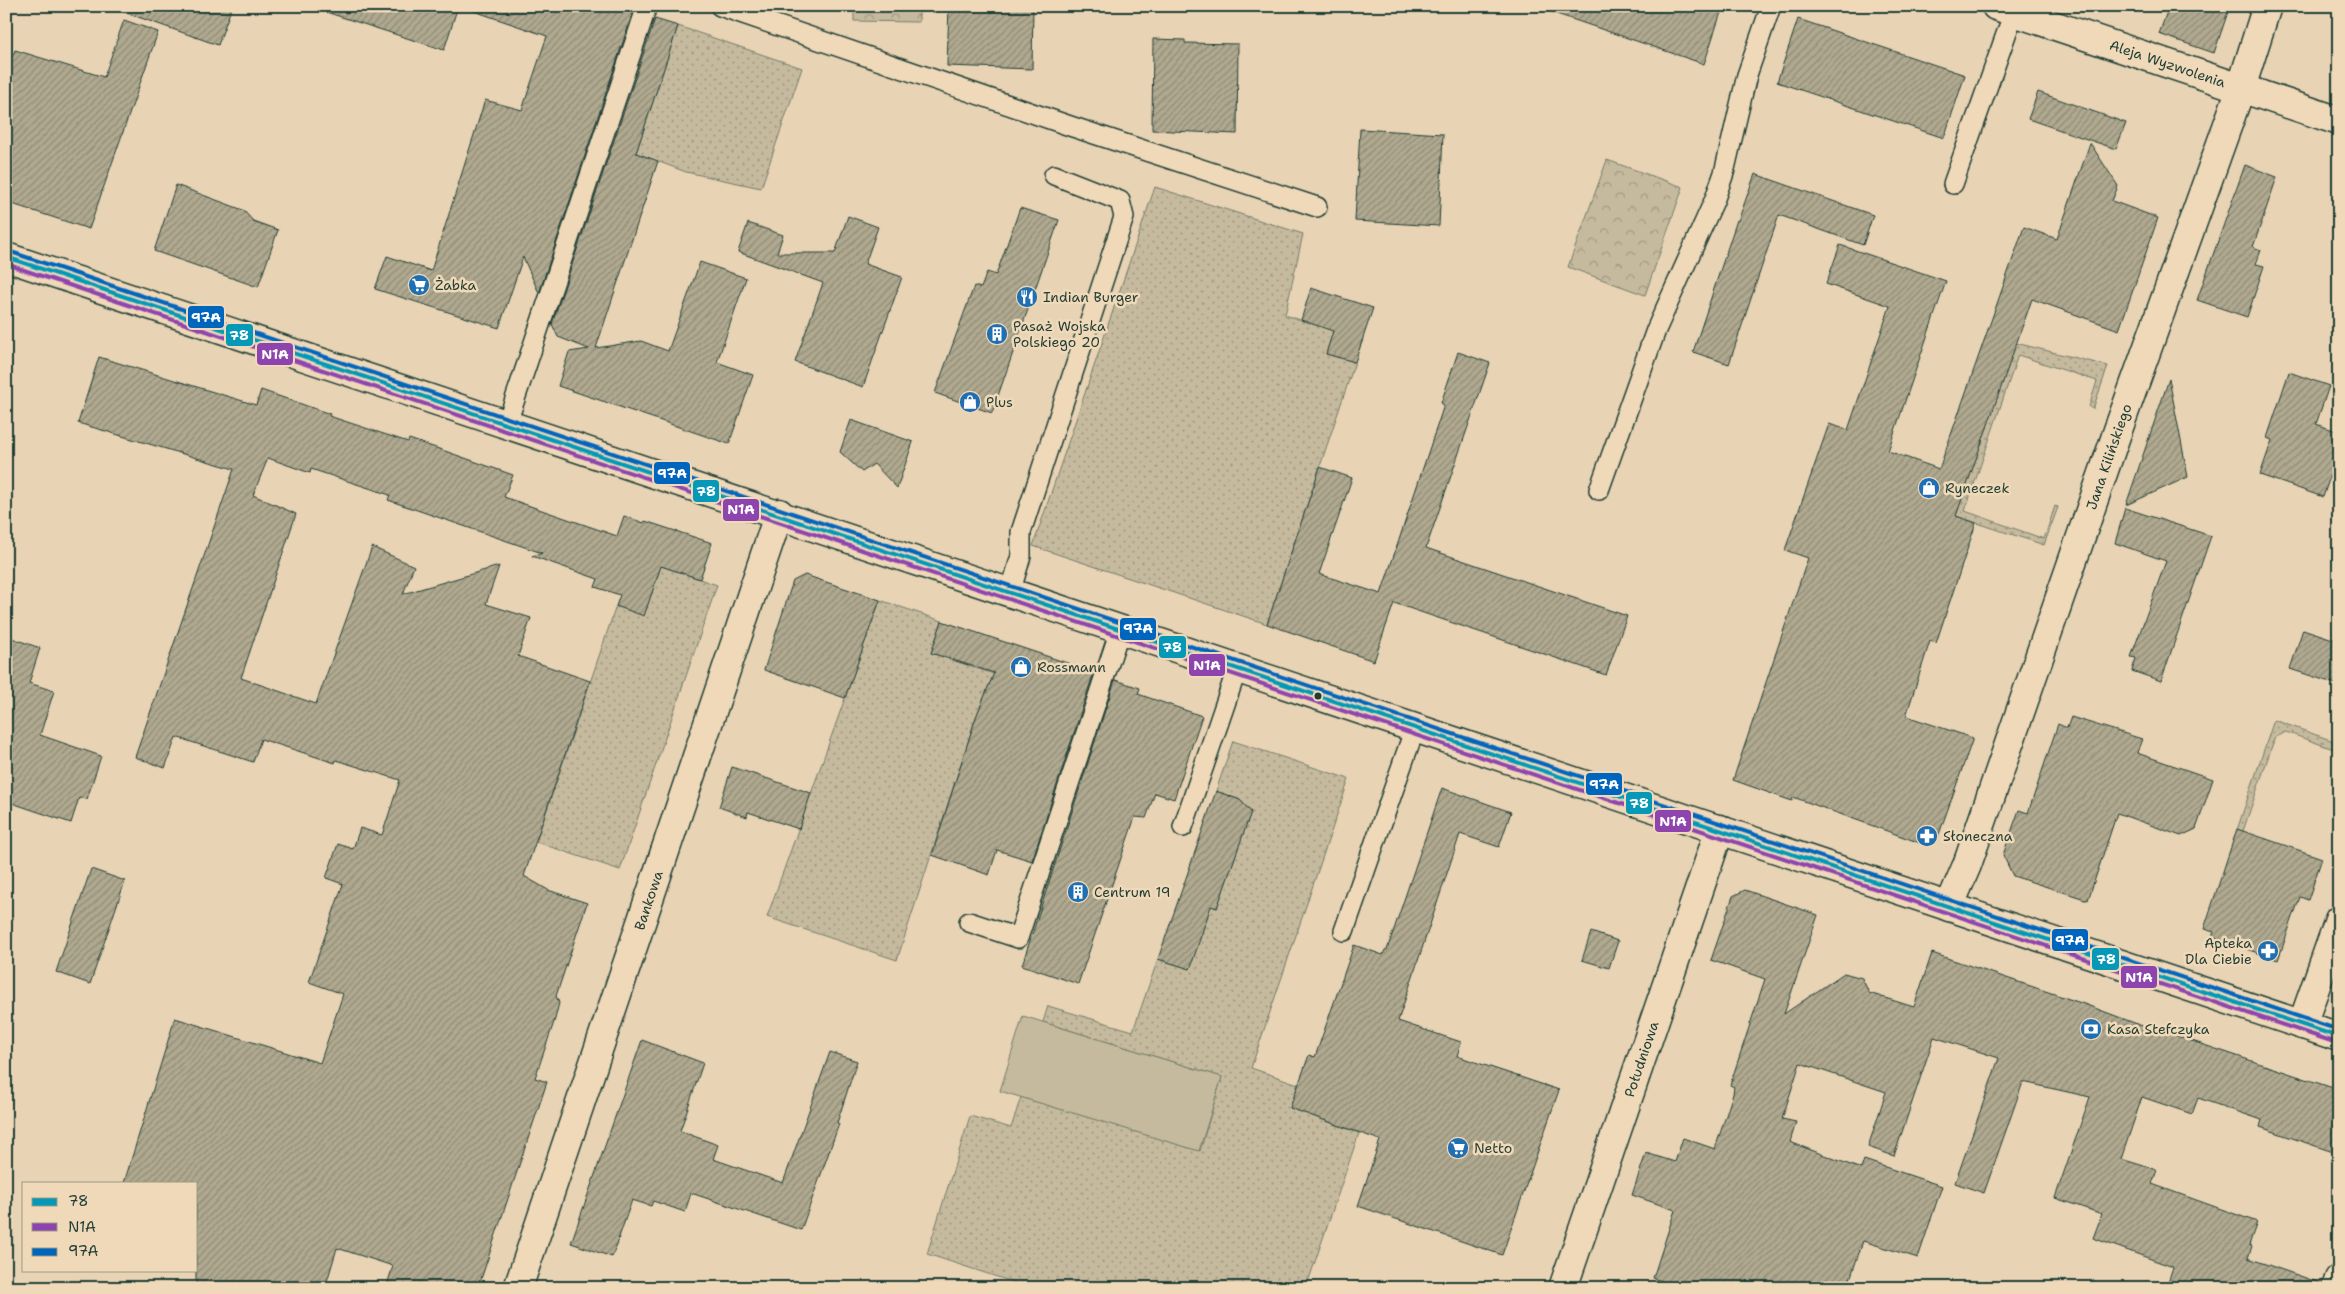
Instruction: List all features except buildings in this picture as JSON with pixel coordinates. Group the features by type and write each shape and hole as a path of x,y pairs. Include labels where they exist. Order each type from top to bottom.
{"street":[{"name":"Jana Kilińskiego","path":"1949,907 1967,865 2112,447 2241,88 2268,6"},
{"name":"Aleja Wyzwolenia","path":"2005,9 2339,121"},
{"path":"6,256 263,344 778,513 1236,669 2339,1037"},
{"name":"Bankowa","path":"518,1288 778,513"},
{"name":"Południowa","path":"1563,1288 1720,829"},
{"path":"2302,1025 2339,920"},
{"path":"2336,1288 2339,1279"}],"lane":[{"path":"506,423 647,6"},
{"path":"720,6 1060,123 1317,207"},
{"path":"1599,490 1656,330 1714,202 1724,172 1746,74 1771,6"},
{"path":"1953,184 2005,9"},
{"path":"1010,593 1021,556 1021,532 1124,217 1120,201 1054,175"},
{"path":"969,922 1018,938 1120,630"},
{"path":"1183,827 1236,669"},
{"path":"1344,931 1415,728"}],"green space":[{"path":"854,6 919,6 919,22 854,21"},
{"path":"678,26 802,68 761,188 686,172 636,153"},
{"path":"1607,160 1683,187 1645,295 1568,267"},
{"path":"1155,187 1303,234 1285,315 1363,340 1359,350 1330,342 1326,354 1355,362 1267,624 1033,546"},
{"path":"2016,343 2108,366 2093,409 2089,407 2097,381 2018,355 1965,511 2044,539 2055,506 2058,507 2044,545 1956,516"},
{"path":"661,566 717,585 620,870 536,842 616,606 644,615"},
{"path":"880,600 942,621 931,653 994,674 976,717 897,960 767,917"},
{"path":"2274,720 2339,743 2339,751 2286,732 2275,737 2243,831 2237,830"},
{"path":"1233,741 1349,779 1251,1068 1298,1084 1290,1108 1359,1133 1306,1288 1031,1288 927,1254 970,1116 1011,1128 1021,1097 1200,1151 1222,1077 1043,1022 1048,1006 1133,1031 1158,959 1190,969 1180,895 1217,908 1251,812 1240,800 1216,791"},
{"path":"1023,1016 1222,1077 1199,1151 1000,1091"}],"transit line":[{"name":"97A","path":"8,251 2339,1030"},
{"name":"78","path":"6,257 2339,1037"},
{"name":"N1A","path":"6,264 2337,1043"}],"place":[{"name":"Żabka","path":"419,285"},
{"name":"Indian Burger","path":"1027,297"},
{"name":"Pasaż Wojska Polskiego 20","path":"997,334"},
{"name":"Plus","path":"970,402"},
{"name":"Ryneczek","path":"1929,488"},
{"name":"Rossmann","path":"1021,667"},
{"name":"Słoneczna","path":"1927,836"},
{"name":"Centrum 19","path":"1078,892"},
{"name":"Apteka Dla Ciebie","path":"2268,951"},
{"name":"Kasa Stefczyka","path":"2091,1029"},
{"name":"Netto","path":"1458,1148"}]}
